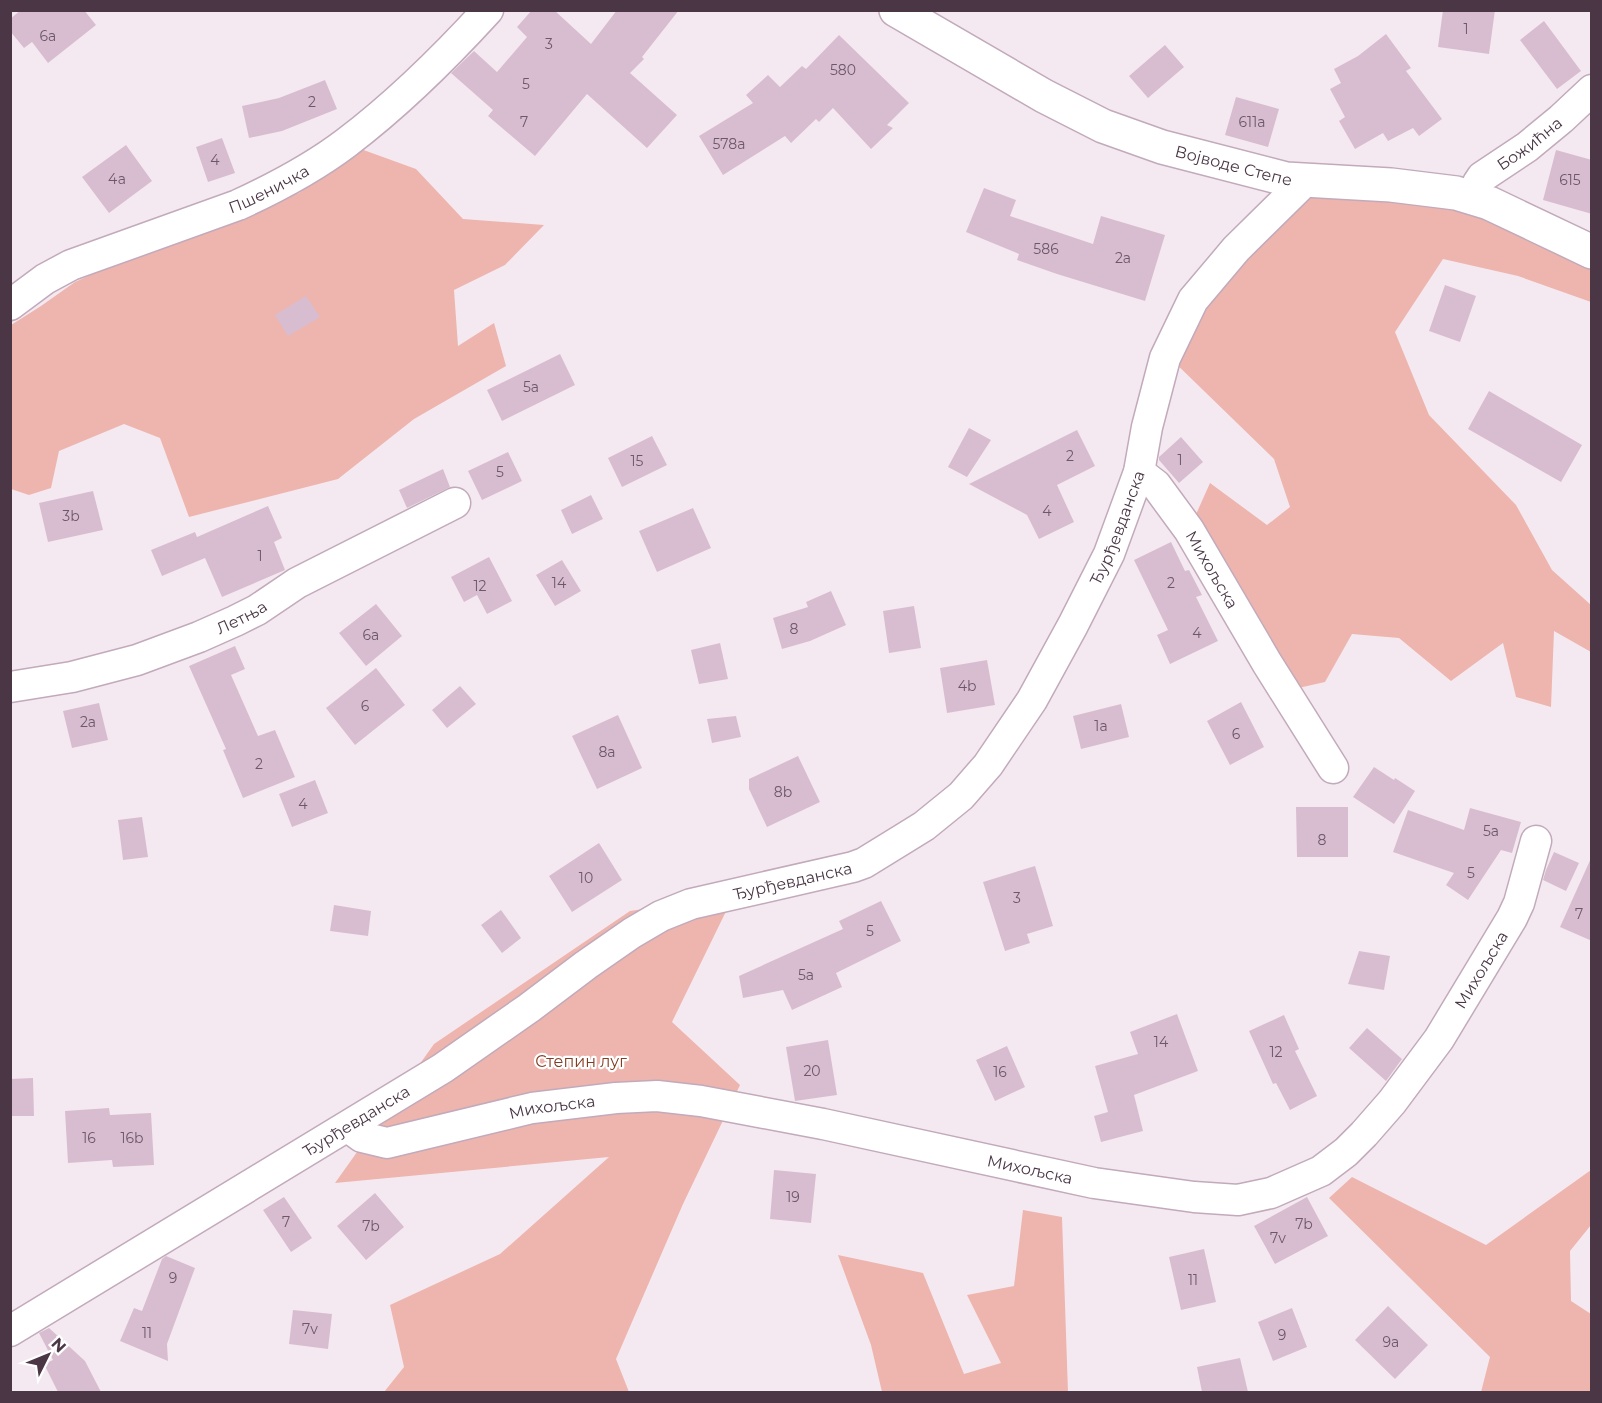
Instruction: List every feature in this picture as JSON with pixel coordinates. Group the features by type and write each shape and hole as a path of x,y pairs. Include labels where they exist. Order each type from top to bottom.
{"street":[{"name":"Пшеничка","path":"10,305 45,279 71,265 238,205 305,170 346,143 391,105 488,10"},
{"name":"Војводе Степе","path":"896,10 1044,96 1103,126 1162,147 1268,175 1305,181 1391,185 1442,191 1473,198 1489,203 1592,252"},
{"name":"Божићна","path":"1473,198 1482,177 1527,147 1592,90"},
{"name":"Ђурђевданска","path":"10,1331 443,1068 586,965 661,916 690,904 854,867 924,826 961,796 988,765 1032,700 1109,554 1139,472 1165,358 1193,300 1236,249 1305,181"},
{"name":"Михољска","path":"1139,472 1156,485 1188,530 1267,663 1334,768"},
{"name":"Летња","path":"10,687 72,677 137,660 199,637 257,610 297,583 455,503"},
{"name":"Михољска","path":"348,1127 362,1137 387,1143 532,1108 616,1098 657,1096 701,1101 823,1124 1094,1183 1194,1197 1238,1200 1271,1193 1321,1171 1346,1152 1392,1102 1439,1039 1512,918 1519,903 1536,841"}],"green space":[{"path":"358,148 416,169 463,219 544,225 505,265 454,290 458,346 494,323 506,366 414,419 338,479 189,517 160,438 124,424 59,451 51,488 29,495 11,489 11,325 75,282 152,247 299,193"},
{"path":"1303,196 1390,196 1470,211 1591,262 1591,302 1518,276 1443,259 1395,332 1429,415 1516,505 1552,570 1591,605 1591,652 1554,631 1551,707 1516,697 1503,643 1451,681 1399,638 1352,634 1325,682 1285,691 1189,530 1210,483 1267,525 1290,507 1274,459 1167,355 1193,300"},
{"name":"Степин луг","path":"734,895 672,1022 740,1085 683,1204 616,1359 629,1392 384,1392 404,1367 390,1305 500,1254 609,1157 335,1183 434,1044 630,911"},
{"path":"1591,1170 1591,1225 1570,1251 1571,1301 1591,1314 1591,1392 1481,1392 1490,1357 1329,1198 1352,1177 1486,1245"},
{"path":"1023,1210 1062,1217 1068,1392 882,1392 871,1345 838,1255 923,1273 964,1374 1001,1363 967,1295 1014,1286"}],"building":[{"path":"21,10 84,10 96,25 48,63 32,42 24,48 10,31 10,19"},
{"path":"532,10 554,10 591,44 617,10 679,10 642,57 644,59 630,73 677,115 647,148 587,94 535,156 488,116 493,110 451,73 474,51 497,72 527,37 517,27"},
{"path":"1443,10 1495,10 1489,54 1438,47"},
{"path":"1544,21 1581,71 1557,89 1520,40"},
{"path":"1386,34 1411,68 1406,71 1442,119 1419,136 1413,128 1388,141 1383,133 1355,149 1339,121 1345,117 1330,89 1341,83 1334,69 1358,56"},
{"path":"839,35 909,103 887,125 893,128 871,149 833,108 819,122 816,119 791,143 785,136 723,175 699,136 753,103 746,95 768,75 780,87 802,66 806,69"},
{"path":"1165,45 1184,67 1148,98 1129,76"},
{"path":"325,80 337,109 282,131 249,138 242,106 279,98"},
{"path":"1236,97 1279,109 1268,147 1225,135"},
{"path":"222,138 235,173 208,182 196,147"},
{"path":"126,145 152,181 109,213 82,177"},
{"path":"1556,150 1592,160 1592,214 1543,200"},
{"path":"984,188 1016,200 1010,216 1093,244 1101,216 1165,235 1145,301 1017,260 1019,254 966,232"},
{"path":"1445,285 1476,296 1460,342 1429,331"},
{"path":"306,296 320,317 288,336 275,315"},
{"path":"560,354 575,385 502,421 487,390"},
{"path":"1489,391 1582,445 1561,482 1468,429"},
{"path":"969,428 991,440 967,477 948,467"},
{"path":"1077,430 1095,466 1057,485 1074,522 1039,539 1027,515 969,484"},
{"path":"652,436 667,465 622,487 608,458"},
{"path":"1181,437 1203,462 1179,483 1159,460 1159,457"},
{"path":"508,452 522,481 482,500 468,471"},
{"path":"443,469 450,487 407,508 399,490"},
{"path":"93,491 103,530 48,542 39,503"},
{"path":"591,495 603,519 572,534 561,510"},
{"path":"268,506 282,538 274,542 285,570 222,597 205,558 162,576 151,550 195,532 197,537"},
{"path":"693,508 711,548 657,572 639,531"},
{"path":"1171,542 1185,571 1189,570 1202,595 1196,597 1218,641 1170,664 1157,635 1168,630 1134,560"},
{"path":"489,557 512,601 487,614 477,595 464,602 451,577"},
{"path":"562,560 581,591 555,606 536,575"},
{"path":"831,591 846,625 810,641 782,649 773,618 808,607 806,602"},
{"path":"376,604 402,636 366,666 339,633"},
{"path":"914,606 921,648 889,653 883,611"},
{"path":"720,643 728,679 699,684 691,650"},
{"path":"235,646 245,669 231,675 258,736 275,730 295,777 243,798 223,750 226,749 189,666"},
{"path":"987,660 995,705 947,713 940,668"},
{"path":"376,668 405,705 355,745 326,708"},
{"path":"460,686 476,704 447,728 432,710"},
{"path":"1241,702 1264,747 1230,765 1207,721"},
{"path":"99,703 108,740 72,748 63,711"},
{"path":"1121,704 1129,737 1081,749 1073,716"},
{"path":"618,715 642,768 597,789 572,736"},
{"path":"736,716 741,737 712,743 707,719"},
{"path":"798,756 820,802 767,827 749,789 749,779"},
{"path":"1374,767 1415,791 1394,824 1353,797"},
{"path":"315,780 328,813 292,827 279,794"},
{"path":"1296,807 1348,807 1348,857 1297,857"},
{"path":"1470,808 1521,822 1512,853 1501,850 1468,900 1446,885 1454,873 1393,852 1408,810 1464,830"},
{"path":"142,817 148,857 123,860 118,820"},
{"path":"599,843 622,880 572,912 549,876"},
{"path":"1554,852 1579,863 1566,891 1543,880"},
{"path":"1592,856 1592,941 1560,927"},
{"path":"1035,866 1053,926 1027,934 1030,943 1005,951 983,882"},
{"path":"881,901 901,941 836,973 842,987 792,1010 783,990 743,998 739,976 843,929 839,921"},
{"path":"334,905 371,911 368,936 330,931"},
{"path":"501,910 521,938 502,953 481,925"},
{"path":"1359,951 1390,956 1384,990 1348,984"},
{"path":"1177,1014 1198,1071 1134,1095 1143,1131 1101,1142 1094,1116 1108,1112 1095,1066 1138,1054 1130,1032"},
{"path":"1284,1015 1299,1049 1295,1051 1317,1096 1290,1110 1276,1083 1273,1084 1249,1031"},
{"path":"1367,1028 1402,1059 1386,1081 1349,1048"},
{"path":"828,1040 837,1095 795,1101 786,1047"},
{"path":"1007,1046 1025,1087 995,1101 976,1060"},
{"path":"33,1078 34,1116 10,1116 10,1079"},
{"path":"109,1108 110,1115 151,1113 154,1165 113,1167 112,1160 68,1163 65,1111"},
{"path":"774,1170 816,1174 811,1223 770,1219"},
{"path":"375,1193 404,1227 366,1260 337,1226"},
{"path":"284,1197 312,1238 291,1252 263,1210"},
{"path":"1307,1197 1328,1236 1275,1264 1254,1226"},
{"path":"1204,1249 1216,1302 1181,1310 1169,1257"},
{"path":"166,1256 195,1268 167,1344 168,1361 120,1341 134,1308 142,1311 162,1259"},
{"path":"1388,1306 1428,1345 1395,1379 1355,1340"},
{"path":"1292,1308 1307,1347 1273,1361 1258,1322"},
{"path":"293,1310 332,1314 328,1349 289,1344"},
{"path":"49,1328 85,1361 101,1392 58,1392 44,1364 53,1360 39,1333"},
{"path":"1240,1358 1248,1392 1202,1392 1197,1367"}]}
